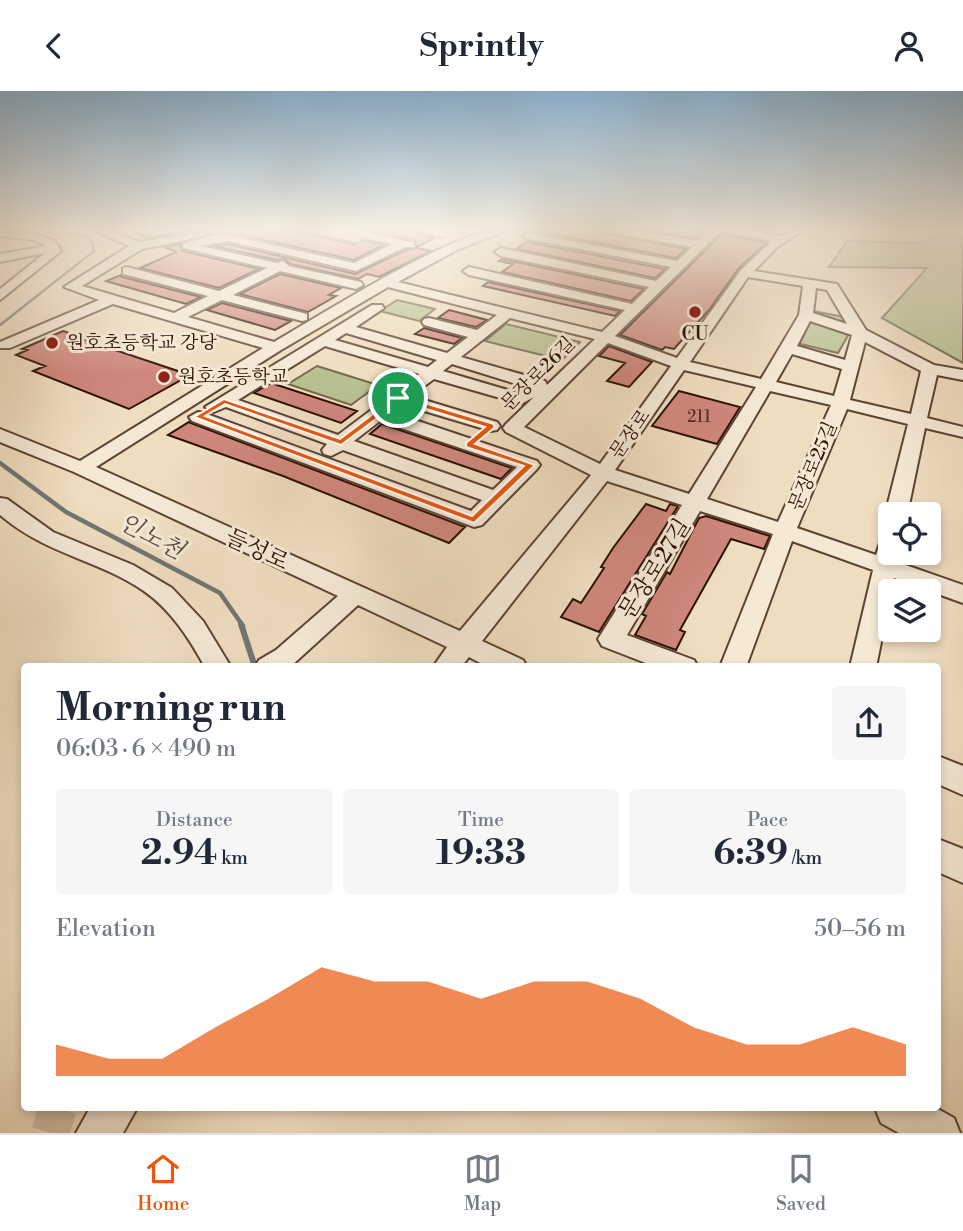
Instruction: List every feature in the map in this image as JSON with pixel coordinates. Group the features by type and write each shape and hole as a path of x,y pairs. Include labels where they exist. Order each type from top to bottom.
{"street":[{"path":"0,296 23,278"},
{"path":"85,278 71,287 269,336 356,285 324,278"},
{"path":"111,278 95,284 275,347"},
{"path":"153,278 302,317"},
{"path":"199,278 315,309"},
{"path":"181,315 258,278"},
{"path":"280,278 343,293"},
{"path":"81,468 275,347 396,278"},
{"path":"451,282 458,278"},
{"path":"623,278 653,284"},
{"path":"451,282 605,329 660,278"},
{"path":"605,337 667,278"},
{"name":"문장로","path":"449,663 603,473 742,278"},
{"path":"772,278 832,287 860,333 841,402"},
{"path":"451,282 628,307"},
{"name":"문장로26길","path":"386,283 451,282 508,313 605,337 679,364"},
{"path":"696,503 806,315 810,284"},
{"path":"5,345 112,299"},
{"path":"377,308 198,417 474,520 530,465 377,414"},
{"path":"317,461 508,313"},
{"path":"806,315 860,333 930,369 963,375"},
{"path":"429,322 478,335"},
{"path":"323,341 521,399 539,385 345,328"},
{"name":"문장로26길","path":"603,473 512,428 605,337"},
{"path":"788,348 850,366"},
{"name":"문장로25길","path":"679,364 963,432"},
{"path":"899,502 930,369"},
{"path":"398,398 491,426 469,445"},
{"path":"224,401 496,498"},
{"name":"문장로25길","path":"785,531 841,402"},
{"name":"들성로","path":"0,435 81,468 505,663"},
{"name":"문장로27길","path":"603,473 878,563"},
{"name":"문장로27길","path":"674,663 611,639 696,503"},
{"path":"0,504 49,540 145,581 163,593 181,610 215,663"},
{"path":"735,663 785,531"},
{"path":"864,663 885,565"},
{"name":"문장로27길","path":"885,565 963,594"},
{"path":"275,663 285,657 354,594"},
{"path":"941,770 963,781"},
{"path":"941,856 963,866"},
{"path":"97,1133 114,1111"},
{"path":"901,1111 939,1133"}],"green space":[{"path":"918,278 963,278 963,363 882,318"},
{"path":"397,300 435,309 419,321 380,311"},
{"path":"803,309 849,318 854,325 838,353 788,341"},
{"path":"506,324 580,342 562,360 485,341"},
{"path":"317,366 378,385 351,405 288,384"}],"building":[{"path":"124,278 201,297 186,304 106,281"},
{"path":"178,278 241,278 219,288"},
{"path":"273,278 296,278 341,288 329,295 336,296 308,312 240,294"},
{"path":"527,278 590,278 644,289 631,301"},
{"path":"678,278 732,278 709,310 674,349 665,347 662,350 620,335"},
{"path":"488,282 620,311 615,316 483,286"},
{"path":"222,303 291,321 275,330 207,310"},
{"path":"449,310 487,320 476,327 438,318"},
{"path":"424,328 462,338 454,344 415,334"},
{"path":"63,331 190,375 129,409 33,371 45,366 16,355 27,350 22,349"},
{"path":"609,346 652,362 629,387 607,381 625,363 599,356"},
{"path":"271,383 357,411 341,423 254,393"},
{"path":"679,391 740,407 717,444 652,426"},
{"path":"189,422 465,527 449,543 283,476 168,435"},
{"path":"382,424 512,468 501,479 370,434"},
{"path":"646,504 666,511 670,504 678,506 599,632 561,617 573,599 581,603 604,568 601,567 613,548"},
{"path":"706,516 770,536 764,549 731,539 680,630 685,632 676,650 635,635 646,616 642,614 667,572 670,574 699,518"}],"waterway":[{"name":"인노천","path":"0,325 60,278"},
{"name":"인노천","path":"0,463 66,512 220,593 243,626"},
{"name":"인노천","path":"241,624 254,663"}],"tunnel":[{"path":"50,1133 57,1111"}],"place":[{"name":"CU","path":"695,312"},
{"name":"원호초등학교 강당","path":"52,343"},
{"name":"원호초등학교","path":"164,377"}],"route":[{"path":"398,398 491,426 469,445 530,465 474,520 198,417 224,401 341,443 398,398"}]}
